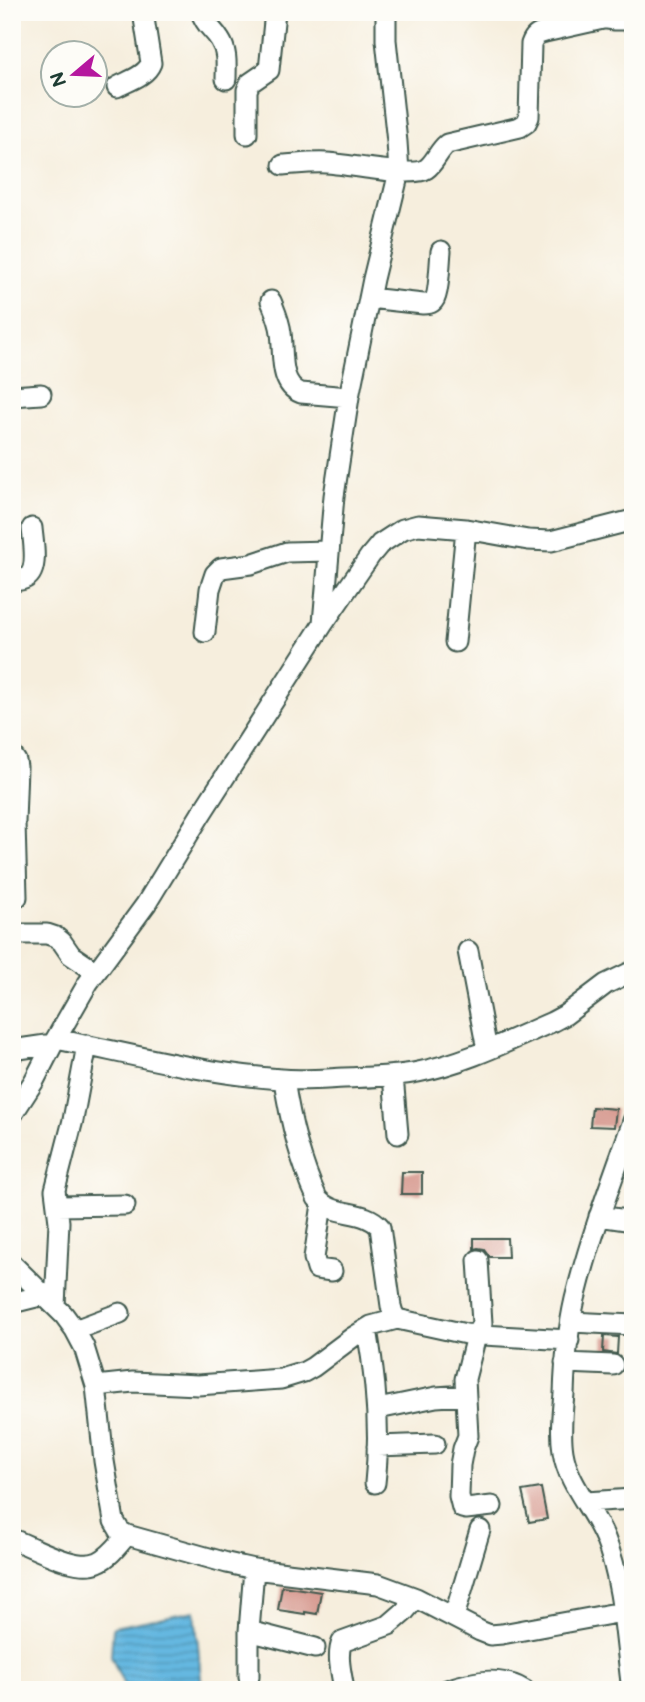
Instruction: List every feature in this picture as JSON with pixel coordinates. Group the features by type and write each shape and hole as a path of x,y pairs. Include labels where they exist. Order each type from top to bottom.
{"street":[{"path":"117,87 148,69 150,63 143,12"},
{"path":"201,12 205,23 222,42 226,57 226,79"},
{"path":"247,134 247,90 250,83 269,70 275,12"},
{"path":"323,624 339,462 349,397 388,211 399,172 386,40 386,12"},
{"path":"580,12 603,19"},
{"path":"283,165 330,163 399,172 421,172 427,169 443,147 520,127 526,123 529,117 531,44 538,34 603,19 626,18"},
{"path":"369,298 423,304 434,300 441,251"},
{"path":"271,301 281,330 284,370 295,391 349,397"},
{"path":"12,396 41,394"},
{"path":"12,1115 96,972 146,904 323,624 380,544 403,529 418,525 551,541 633,520"},
{"path":"12,581 24,580 33,572 35,563 32,528"},
{"path":"455,642 466,530"},
{"path":"205,632 210,589 215,573 221,568 251,564 287,552 329,551"},
{"path":"12,755 17,767 17,897"},
{"path":"12,934 47,934 56,937 71,955 96,972"},
{"path":"468,951 487,1050"},
{"path":"12,1050 55,1042 87,1045 165,1062 284,1080 393,1076 459,1062 487,1050 565,1015 607,984 633,971"},
{"path":"49,1301 59,1223 56,1182 71,1129 87,1045"},
{"path":"393,1076 398,1134"},
{"path":"284,1080 296,1137 312,1187 322,1204 369,1218 380,1227 391,1306 397,1319"},
{"path":"632,1690 627,1610 608,1547 597,1521 566,1466 563,1450 563,1411 565,1363 575,1301 599,1216 633,1121"},
{"path":"322,1204 314,1258 317,1269 332,1271"},
{"path":"57,1206 125,1205"},
{"path":"599,1216 633,1221"},
{"path":"478,1260 482,1316 481,1328 476,1336 466,1373 468,1436 461,1456 460,1503 462,1508 466,1509 492,1506"},
{"path":"12,1264 75,1330 84,1347 96,1386 114,1521 120,1531 127,1535 254,1569 378,1584 416,1598 490,1635 514,1633 627,1610"},
{"path":"12,1303 49,1301"},
{"path":"75,1330 120,1313"},
{"path":"96,1386 133,1382 198,1385 281,1379 313,1367 367,1329 397,1319 476,1336 633,1325"},
{"path":"367,1329 378,1409 375,1483"},
{"path":"565,1363 613,1364"},
{"path":"378,1409 436,1397 465,1395"},
{"path":"377,1446 435,1444"},
{"path":"586,1502 633,1499"},
{"path":"454,1617 480,1530"},
{"path":"12,1539 55,1556 86,1564 98,1562 107,1556 127,1535"},
{"path":"249,1676 254,1569"},
{"path":"344,1690 340,1656 342,1642 389,1625 416,1598"},
{"path":"249,1632 315,1648"},
{"path":"457,1688 485,1682 502,1682 524,1690"}],"water":[{"path":"195,1611 202,1690 126,1690 111,1656 113,1627"}],"building":[{"path":"592,1107 616,1109 614,1127 590,1126"},
{"path":"402,1172 422,1172 422,1194 401,1194"},
{"path":"474,1238 507,1238 508,1257 490,1257 484,1249 474,1249"},
{"path":"604,1336 618,1337 617,1354 603,1352"},
{"path":"541,1488 547,1519 529,1522 522,1491"},
{"path":"282,1586 321,1592 317,1614 278,1610"}]}
